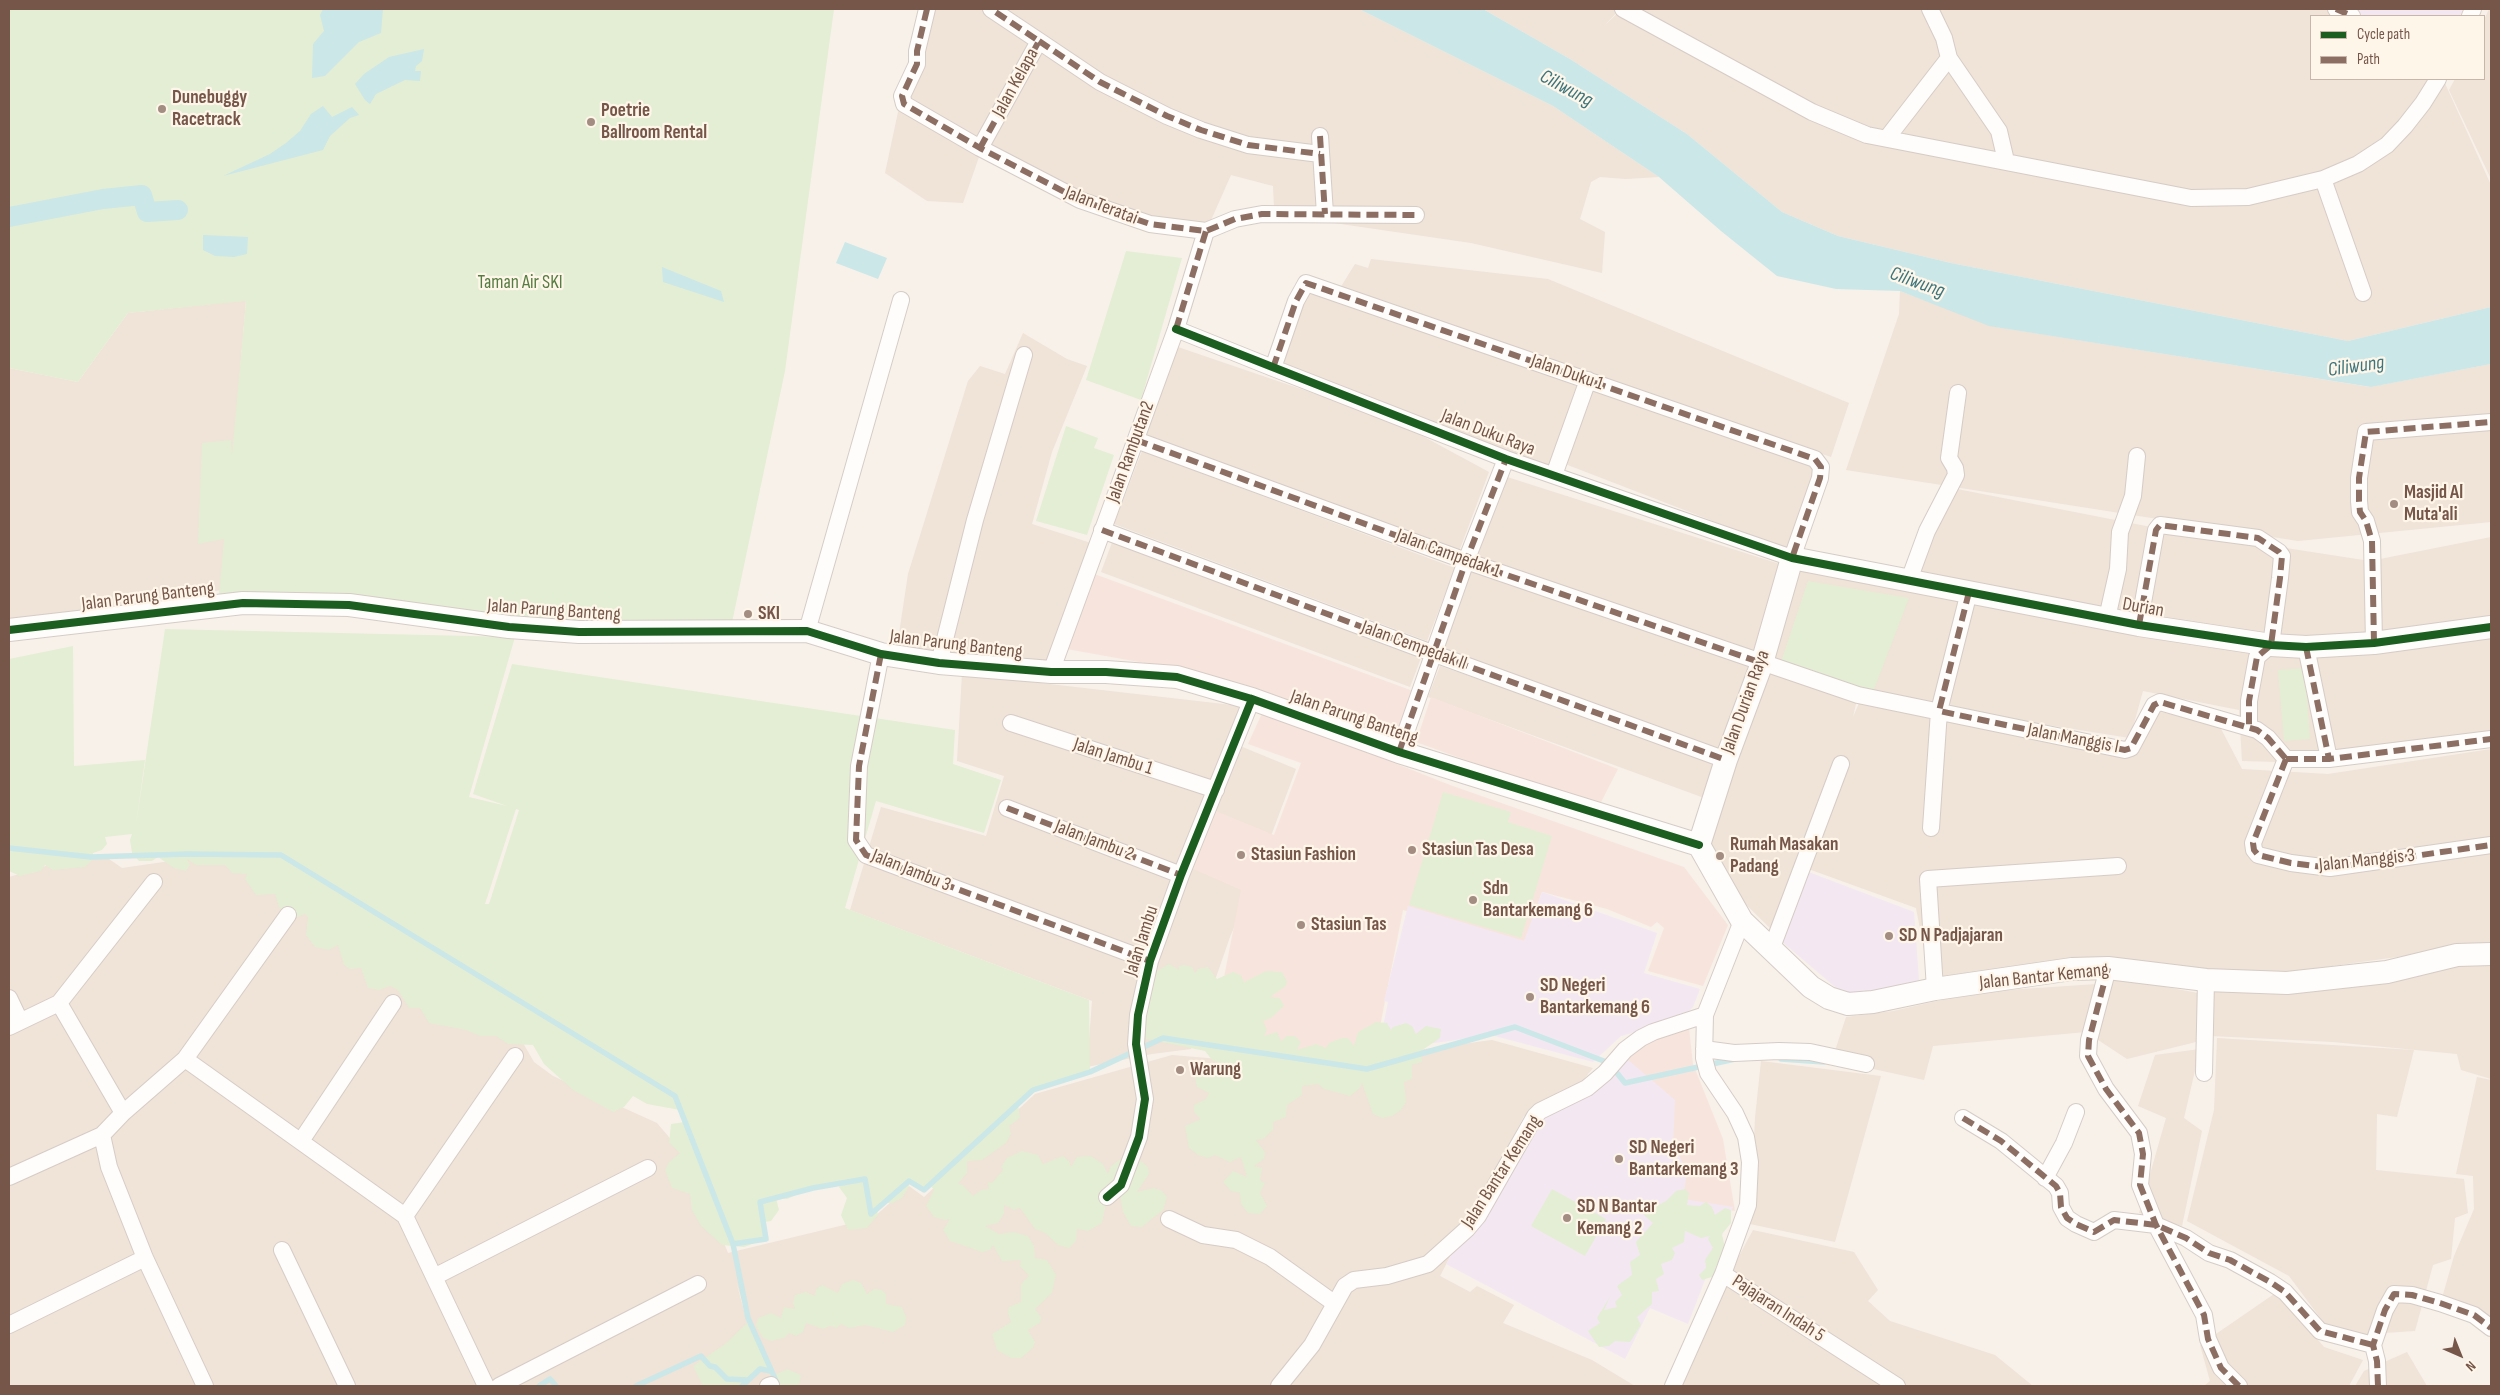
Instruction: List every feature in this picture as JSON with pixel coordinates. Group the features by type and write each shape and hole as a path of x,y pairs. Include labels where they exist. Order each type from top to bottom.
{"street":[{"name":"Jalan Teratai","path":"927,9 917,51 917,64 902,96 904,104 980,148 1080,200 1150,224 1206,231 1235,219 1262,214 1416,215"},
{"name":"Jalan Kelapa","path":"980,148 1039,41 991,9"},
{"path":"1623,9 1812,112 1867,135 2191,198 2248,197 2323,179 2358,164 2387,145 2423,104 2437,80"},
{"path":"1930,9 1944,38 1949,58 1999,131 2006,161"},
{"path":"2336,9 2350,15"},
{"path":"1039,41 1100,82 1167,116 1201,130 1248,145 1320,154"},
{"path":"1886,138 1949,58"},
{"path":"1320,136 1324,214"},
{"path":"2323,179 2362,293"},
{"name":"Jalan Rambutan2","path":"1051,672 1176,329 1206,231"},
{"name":"Jalan Duku 1","path":"1274,368 1296,302 1306,283 1815,459 1821,467 1820,478 1792,558"},
{"path":"807,631 901,300"},
{"name":"Jalan Duku Raya","path":"1176,329 1506,459 1792,558"},
{"path":"939,663 975,520 1024,356"},
{"path":"1554,475 1588,380"},
{"path":"1910,580 1927,531 1956,475 1955,468 1949,458 1958,393"},
{"path":"2374,643 2372,541 2366,522 2360,512 2359,501 2359,478 2366,432 2491,422"},
{"name":"Jalan Campedak 1","path":"1136,440 1466,561 1762,663 1858,695 1939,711"},
{"path":"2107,618 2118,568 2120,532 2133,496 2137,456"},
{"path":"1399,752 1432,653 1506,459"},
{"path":"2139,625 2158,526 2231,533 2264,541 2282,556 2271,645 2257,657 2249,701 2249,728"},
{"name":"Jalan Cempedak II","path":"1102,530 1726,760"},
{"name":"Durian","path":"1792,558 2139,625 2271,645 2306,647 2374,643 2491,627"},
{"name":"Jalan Durian Raya","path":"1699,845 1726,760 1762,663 1792,558"},
{"path":"1931,828 1939,711 1969,592"},
{"name":"Jalan Parung Banteng","path":"9,630 243,603 349,605 509,626 579,632 807,631 882,654 939,663 1051,672 1106,672 1177,677 1252,699 1399,752 1699,845"},
{"path":"2306,647 2329,759"},
{"name":"Jalan Jambu 3","path":"882,654 858,766 856,840 866,855 1150,961"},
{"name":"Jalan Jambu","path":"1107,1196 1120,1185 1139,1138 1145,1099 1136,1044 1138,1015 1150,961 1181,875 1252,699"},
{"name":"Jalan Manggis I","path":"1939,711 2125,750 2131,748 2154,705 2158,702 2249,728 2268,738 2286,759"},
{"name":"Jalan Jambu 1","path":"1011,723 1216,790"},
{"path":"2286,759 2329,759 2491,739"},
{"name":"Jalan Manggis 3","path":"2286,759 2253,843 2254,850 2258,855 2300,865 2330,868 2491,845"},
{"path":"1771,950 1841,764"},
{"name":"Jalan Jambu 2","path":"1007,808 1181,875"},
{"name":"Jalan Bantar Kemang","path":"1699,845 1742,921 1811,987 1829,998 1848,1004 1873,1002 1935,989 2072,970 2108,968 2206,980 2287,983 2387,972 2457,955 2491,954"},
{"path":"1935,989 1928,879 2118,866"},
{"path":"9,998 14,1024 59,1003 154,882"},
{"path":"9,1177 102,1135 123,1112 185,1059 288,916"},
{"path":"1742,921 1705,1015 1705,1060 1734,1053 1779,1051 1810,1052 1866,1064"},
{"path":"2108,968 2089,1040 2088,1056 2106,1089 2139,1133 2143,1154 2140,1185 2156,1225 2204,1314 2208,1339 2221,1368 2239,1386"},
{"path":"2204,1073 2206,980"},
{"path":"59,1003 123,1112"},
{"path":"301,1141 393,1004"},
{"name":"Jalan Bantar Kemang","path":"1279,1386 1312,1345 1345,1286 1354,1280 1387,1276 1428,1264 1467,1229 1478,1216 1535,1116 1547,1107 1587,1088 1625,1050 1641,1038 1653,1032 1705,1015"},
{"path":"405,1216 515,1056"},
{"path":"185,1059 405,1216 486,1386"},
{"name":"Pajajaran Indah 5","path":"1705,1060 1735,1113 1746,1137 1750,1162 1748,1205 1723,1274 1897,1386"},
{"path":"2045,1178 2064,1143 2076,1112"},
{"path":"1963,1118 2001,1142 2056,1186 2060,1193 2061,1208 2067,1218 2094,1232 2114,1220 2156,1225 2186,1238 2209,1253 2230,1260 2270,1282 2285,1292 2320,1331 2373,1345"},
{"path":"102,1135 109,1167 145,1258 200,1385"},
{"path":"434,1277 648,1168"},
{"path":"1170,1219 1203,1235 1236,1240 1270,1257 1334,1303"},
{"path":"282,1250 347,1386"},
{"path":"9,1325 145,1258"},
{"path":"1673,1386 1723,1274"},
{"path":"499,1386 698,1284"},
{"path":"2378,1386 2377,1361 2373,1345 2385,1310 2394,1294 2412,1295 2440,1303 2474,1315 2491,1328"}],"shaded area":[{"path":"920,9 1359,9 1553,106 1659,177 1626,179 1600,177 1591,182 1580,219 1605,232 1602,273 1471,243 1286,216 1274,207 1273,186 1231,175 1208,227 1138,222 980,154 963,203 927,201 885,173"},
{"path":"1483,9 1620,9 1604,26 1622,9 2341,9 2351,15 2310,15 2310,80 2443,80 2491,185 2491,307 2348,341 1951,263 1838,236 1782,212 1687,134 1570,59"},
{"path":"2343,9 2463,9 2460,15 2357,15"},
{"path":"2489,9 2491,9 2491,179 2449,90 2454,80 2485,80 2485,18"},
{"path":"1371,259 1548,279 1849,403 1831,457 1390,303 1337,293 1355,264 1368,268"},
{"path":"1310,287 1579,387 1550,466 1280,366"},
{"path":"1900,291 1997,327 2370,387 2491,364 2491,522 2298,541 1846,470 1899,314"},
{"path":"246,300 222,590 9,622 9,368 78,382 128,313"},
{"path":"1023,333 1067,359 1087,366 1052,452 1032,524 1091,543 1050,668 897,647 908,574 968,381 980,366 1005,374"},
{"path":"1175,346 1336,401 1415,432 1489,472 1458,554 1143,440"},
{"path":"1590,382 1817,466 1788,550 1560,462"},
{"path":"1142,451 1455,568 1427,641 1114,524"},
{"path":"1504,476 1789,567 1909,580 1952,488 2156,528 2370,561 2491,537 2491,742 2355,764 2242,761 2239,710 2143,691 2130,738 1858,695 1853,717 1859,703 2133,747 2150,710 2218,723 2242,769 2328,774 2491,749 2491,957 2433,952 2260,976 1930,981 1916,908 1803,867 1777,935 1712,871 1704,836 1724,754 1439,652 1469,571 1758,664 1472,561"},
{"path":"1113,540 1422,655 1410,687 1101,572"},
{"path":"1089,572 1413,691 1394,739 1178,669 1061,648"},
{"path":"1440,666 1720,762 1707,799 1428,697"},
{"path":"962,674 1241,706 1228,741 1296,769 1256,876 1230,937 1191,1049 1152,1054 1087,1067 1092,1001 850,910 881,807 986,836 1004,776 957,761"},
{"path":"1431,697 1618,769 1598,808 1416,742"},
{"path":"1263,711 1450,785 1684,867 1728,925 1703,986 1648,971 1664,928 1657,922 1651,927 1607,909 1542,892 1524,945 1403,910 1372,1067 1211,1044 1241,890 1189,867 1211,809 1274,835 1301,763 1248,744"},
{"path":"212,855 230,861 519,1036 534,1062 553,1076 657,1123 691,1163 728,1253 873,1218 909,1186 924,1197 1035,1094 1172,1055 1337,1069 1417,1050 1492,1040 1593,1068 1565,1102 1524,1116 1440,1276 1470,1292 1477,1286 1514,1305 1503,1323 1592,1360 1635,1386 781,1386 749,1324 736,1281 747,1322 779,1386 9,1386 9,877 66,860 106,857 122,868"},
{"path":"1806,871 1914,912 1919,980 1848,998 1780,940"},
{"path":"1542,892 1657,933 1644,973 1700,989 1693,1007 1685,1015 1657,1026 1621,1036 1593,1062 1491,1035 1378,1051 1388,1002 1384,1001 1408,906 1524,941"},
{"path":"2491,962 2491,1079 2461,1070 2457,1054 2333,1042 2211,1036 2208,982 2396,974"},
{"path":"2108,976 2198,993 2200,1041 2127,1059 2086,1032 1933,1046 1924,1080 1832,1060 1846,1017 1893,1011 1977,992 2097,984"},
{"path":"1689,1028 1693,1064 1723,1139 1735,1211 1679,1202 1617,1061 1620,1048"},
{"path":"2217,1038 2414,1050 2397,1117 2377,1114 2376,1170 2464,1179 2468,1213 2455,1218 2451,1259 2433,1265 2415,1331 2384,1333 2365,1343 2330,1331 2289,1276 2187,1221 2214,1110"},
{"path":"2200,1049 2184,1118 2202,1131 2182,1226 2139,1213 2166,1118 2138,1106 2155,1055"},
{"name":"SD N Bantar Kemang 2","path":"1620,1053 1675,1100 1673,1144 1687,1171 1683,1199 1733,1207 1688,1324 1650,1308 1625,1359 1446,1264 1534,1117 1563,1106"},
{"path":"1761,1061 1881,1076 1835,1242 1750,1224 1755,1118"},
{"path":"2477,1077 2491,1080 2491,1321 2442,1298 2454,1256 2474,1209 2473,1176 2456,1174"},
{"path":"1753,1230 1854,1252 1878,1290 1868,1301 1890,1321 1995,1355 2033,1386 1673,1386 1698,1332"},
{"path":"2277,1292 2324,1347 2363,1360 2349,1386 2204,1386 2210,1381 2200,1345"},
{"path":"2407,1352 2427,1386 2355,1386 2364,1371"}],"green space":[{"name":"Taman Air SKI","path":"9,9 834,9 785,371 730,632 218,606 224,539 198,544 202,443 231,440 232,455 246,301 128,313 78,382 9,368"},
{"path":"1126,251 1182,258 1141,400 1086,380"},
{"path":"1066,426 1098,438 1094,448 1114,455 1087,535 1036,521"},
{"path":"1808,581 1909,598 1873,692 1780,665"},
{"path":"165,629 515,637 469,797 507,806 473,794 512,664 955,730 953,764 1001,780 984,833 876,801 845,908 1089,1000 1090,1072 1033,1090 1018,1104 1020,1118 1009,1126 1011,1134 1006,1143 982,1160 967,1161 967,1173 958,1184 963,1185 973,1196 981,1190 989,1189 988,1182 992,1183 1003,1170 1001,1167 1007,1158 1022,1151 1038,1155 1043,1164 1063,1156 1069,1161 1071,1167 1077,1157 1091,1156 1103,1164 1108,1174 1111,1166 1122,1158 1136,1157 1148,1167 1149,1174 1137,1192 1154,1188 1162,1191 1167,1197 1163,1210 1142,1227 1131,1226 1123,1212 1119,1190 1106,1203 1102,1223 1088,1231 1077,1229 1076,1241 1069,1248 1058,1245 1045,1233 1035,1229 1020,1208 1014,1210 1004,1205 1004,1214 998,1223 985,1226 999,1234 1014,1232 1028,1236 1034,1246 1035,1258 1047,1260 1056,1275 1052,1293 1035,1309 1041,1317 1040,1323 1028,1330 1035,1342 1033,1348 1021,1358 1011,1358 997,1350 992,1334 1011,1322 1008,1313 1009,1307 1021,1302 1021,1284 1029,1276 1020,1266 1021,1260 1002,1261 993,1245 990,1250 982,1252 950,1241 943,1230 950,1219 945,1220 934,1217 926,1206 934,1190 930,1185 924,1190 909,1181 909,1186 902,1198 893,1203 884,1203 877,1209 878,1215 867,1228 848,1230 841,1215 847,1198 839,1187 843,1183 797,1192 796,1195 787,1199 776,1198 779,1210 771,1221 764,1222 766,1239 744,1247 722,1245 701,1226 692,1210 690,1194 672,1188 665,1170 669,1162 680,1153 669,1143 671,1124 685,1122 680,1110 647,1104 633,1096 624,1107 613,1112 573,1090 544,1064 533,1045 508,1044 496,1036 480,1036 466,1030 429,1023 420,1008 409,1008 398,990 390,986 379,990 368,988 361,968 350,969 344,965 338,945 329,950 315,947 306,935 308,917 305,914 295,918 288,915 279,907 275,894 256,895 245,879 247,874 232,873 225,865 196,865 187,859 190,865 186,871 174,868 158,857 152,861 139,861 132,853 130,840 132,834 105,837 107,844 102,850 93,853 92,860 85,867 53,870 45,865 41,871 20,876 9,871 9,659 73,646 74,766 145,760 136,825","holes":["516,809 519,810 489,904 485,904"]},
{"path":"2305,668 2310,739 2284,741 2278,670"},
{"path":"1443,792 1511,812 1508,822 1552,836 1521,938 1409,905"},
{"path":"1169,964 1179,970 1179,966 1192,967 1195,973 1198,969 1208,967 1217,979 1233,972 1241,975 1244,982 1266,971 1282,972 1287,981 1286,986 1270,997 1280,998 1284,1006 1271,1018 1263,1021 1267,1030 1264,1036 1277,1032 1281,1041 1287,1036 1295,1036 1301,1042 1297,1050 1316,1044 1326,1048 1329,1043 1342,1038 1348,1038 1354,1046 1358,1032 1376,1022 1387,1023 1391,1030 1393,1027 1406,1023 1412,1026 1416,1034 1426,1026 1441,1029 1440,1038 1421,1051 1422,1062 1412,1065 1412,1079 1404,1082 1406,1102 1401,1110 1392,1116 1382,1118 1373,1114 1362,1083 1359,1089 1350,1096 1324,1089 1318,1084 1302,1086 1302,1095 1287,1105 1286,1117 1273,1122 1273,1130 1263,1139 1256,1140 1265,1152 1264,1159 1254,1166 1262,1168 1260,1180 1265,1183 1260,1193 1267,1206 1260,1214 1248,1213 1241,1204 1240,1193 1231,1191 1223,1182 1233,1171 1247,1177 1241,1157 1230,1162 1215,1155 1208,1158 1198,1155 1189,1148 1185,1126 1201,1119 1194,1112 1194,1105 1206,1099 1209,1093 1197,1087 1195,1077 1203,1072 1212,1072 1220,1063 1212,1060 1205,1051 1137,1037 1152,968 1159,970"},
{"path":"1552,1189 1606,1219 1585,1256 1531,1226"},
{"path":"1685,1189 1689,1193 1687,1205 1700,1206 1706,1202 1712,1207 1715,1215 1725,1208 1731,1210 1731,1223 1722,1234 1727,1258 1716,1266 1715,1276 1702,1280 1699,1275 1706,1268 1705,1260 1713,1248 1708,1239 1710,1236 1701,1238 1685,1231 1684,1242 1672,1248 1675,1253 1672,1260 1661,1264 1664,1274 1656,1279 1659,1291 1652,1292 1652,1304 1637,1317 1641,1325 1630,1342 1615,1341 1609,1346 1599,1347 1588,1331 1600,1323 1597,1318 1611,1295 1604,1310 1617,1307 1615,1302 1622,1295 1617,1286 1632,1275 1630,1262 1640,1255 1636,1242 1653,1223 1644,1215 1645,1212 1666,1201 1676,1191"},
{"path":"853,1280 861,1283 867,1294 874,1289 882,1290 886,1294 886,1304 902,1307 906,1317 905,1325 893,1332 865,1325 849,1328 841,1324 837,1328 830,1326 823,1329 806,1323 803,1332 796,1336 789,1333 784,1338 771,1341 763,1338 756,1326 758,1318 771,1313 781,1318 784,1307 795,1309 793,1303 795,1295 806,1292 815,1296 816,1289 822,1285 838,1293 842,1284"},
{"path":"747,1323 770,1370 760,1369 745,1384 739,1386 703,1386 693,1366 725,1344"},
{"path":"787,1369 801,1375 799,1386 781,1386 775,1375"}],"water":[{"path":"323,9 383,9 381,33 359,42 325,76 312,78 313,44 324,31 320,15"},
{"name":"Ciliwung","path":"1359,9 1483,9 1570,59 1687,134 1782,212 1838,236 1951,263 2348,341 2491,307 2491,364 2371,387 1989,326 1900,291 1836,289 1777,276 1721,231 1659,177 1553,106"},
{"path":"424,49 422,61 416,66 415,71 421,71 420,81 405,80 376,94 370,104 365,100 355,84 364,74 389,57"},
{"path":"323,106 332,117 352,107 359,115 350,118 330,136 323,150 223,176 270,154 286,143 300,131 311,114"},
{"path":"203,235 248,237 247,254 234,257 215,256 203,250"},
{"path":"845,242 887,258 878,279 836,263"},
{"path":"662,267 721,291 724,302 663,282"}],"waterway":[{"path":"9,217 103,199 142,195 147,212 178,210"},
{"path":"9,848 91,857 188,854 281,855 675,1096 733,1244 748,1318 777,1383"},
{"path":"733,1244 766,1239 760,1202 813,1188 865,1179 871,1214 909,1181 924,1190 1033,1090 1090,1072 1163,1038 1367,1069 1515,1027 1609,1063 1625,1083 1735,1059"},
{"path":"1781,1059 1824,1062"},
{"path":"636,1386 701,1356 710,1366 715,1367 727,1379 747,1380"},
{"path":"742,1386 760,1369 771,1371"},
{"path":"539,1386 550,1379 556,1386"}],"marked path":[{"path":"927,9 917,51 917,64 902,96 904,104 980,148 1080,200 1150,224 1206,231 1235,219 1262,214 1416,215"},
{"path":"980,148 1039,41 991,9"},
{"path":"2336,9 2350,15"},
{"path":"1039,41 1100,82 1167,116 1201,130 1248,145 1320,154"},
{"path":"1320,136 1325,214"},
{"path":"1176,329 1206,231"},
{"path":"1273,368 1296,301 1306,283 1815,459 1821,467 1820,478 1792,558"},
{"path":"2374,643 2372,541 2366,521 2360,512 2359,501 2359,478 2366,432 2491,422"},
{"path":"1136,440 1466,561 1762,663"},
{"path":"1399,752 1466,561 1506,459"},
{"path":"2139,625 2156,530 2160,525 2258,538 2279,552 2282,556 2271,645 2257,657 2249,701 2249,727"},
{"path":"1102,530 1726,760"},
{"path":"1969,592 1939,711 2125,750 2131,748 2154,705 2160,702 2257,730 2268,738 2286,759"},
{"path":"2306,647 2329,759"},
{"path":"881,654 859,766 856,840 866,855 1150,961"},
{"path":"2286,759 2329,759 2491,739"},
{"path":"2286,759 2253,843 2254,850 2258,855 2291,863 2330,868 2491,845"},
{"path":"1007,808 1181,875"},
{"path":"2108,968 2089,1040 2088,1056 2106,1089 2139,1133 2143,1154 2140,1185 2156,1225 2204,1315 2208,1339 2221,1368 2239,1386"},
{"path":"1963,1118 2001,1141 2056,1186 2060,1193 2061,1207 2067,1218 2076,1224 2094,1232 2114,1220 2156,1225 2186,1238 2209,1253 2230,1260 2270,1282 2285,1292 2320,1331 2373,1345"},
{"path":"2378,1386 2377,1361 2373,1345 2385,1310 2394,1294 2412,1295 2440,1303 2474,1315 2491,1328"}],"cycle path":[{"path":"1176,329 1506,459 1792,558 2139,625 2271,645 2306,647 2374,643 2491,627"},
{"path":"9,630 243,603 349,605 509,627 579,632 807,631 881,654 939,663 1051,672 1106,672 1177,677 1252,699 1399,752 1699,845"},
{"path":"1107,1197 1121,1185 1139,1137 1145,1099 1136,1044 1138,1015 1150,961 1181,875 1252,699"}],"place":[{"name":"Dunebuggy Racetrack","path":"162,109"},
{"name":"Poetrie Ballroom Rental","path":"591,122"},
{"name":"Masjid Al Muta'ali","path":"2394,504"},
{"name":"SKI","path":"748,614"},
{"name":"Stasiun Tas Desa","path":"1412,850"},
{"name":"Stasiun Fashion","path":"1241,855"},
{"name":"Rumah Masakan Padang","path":"1720,856"},
{"name":"Sdn Bantarkemang 6","path":"1473,900"},
{"name":"Stasiun Tas","path":"1301,925"},
{"name":"SD N Padjajaran","path":"1889,936"},
{"name":"SD Negeri Bantarkemang 6","path":"1530,997"},
{"name":"Warung","path":"1180,1070"},
{"name":"SD Negeri Bantarkemang 3","path":"1619,1159"},
{"name":"SD N Bantar Kemang 2","path":"1567,1218"}]}
